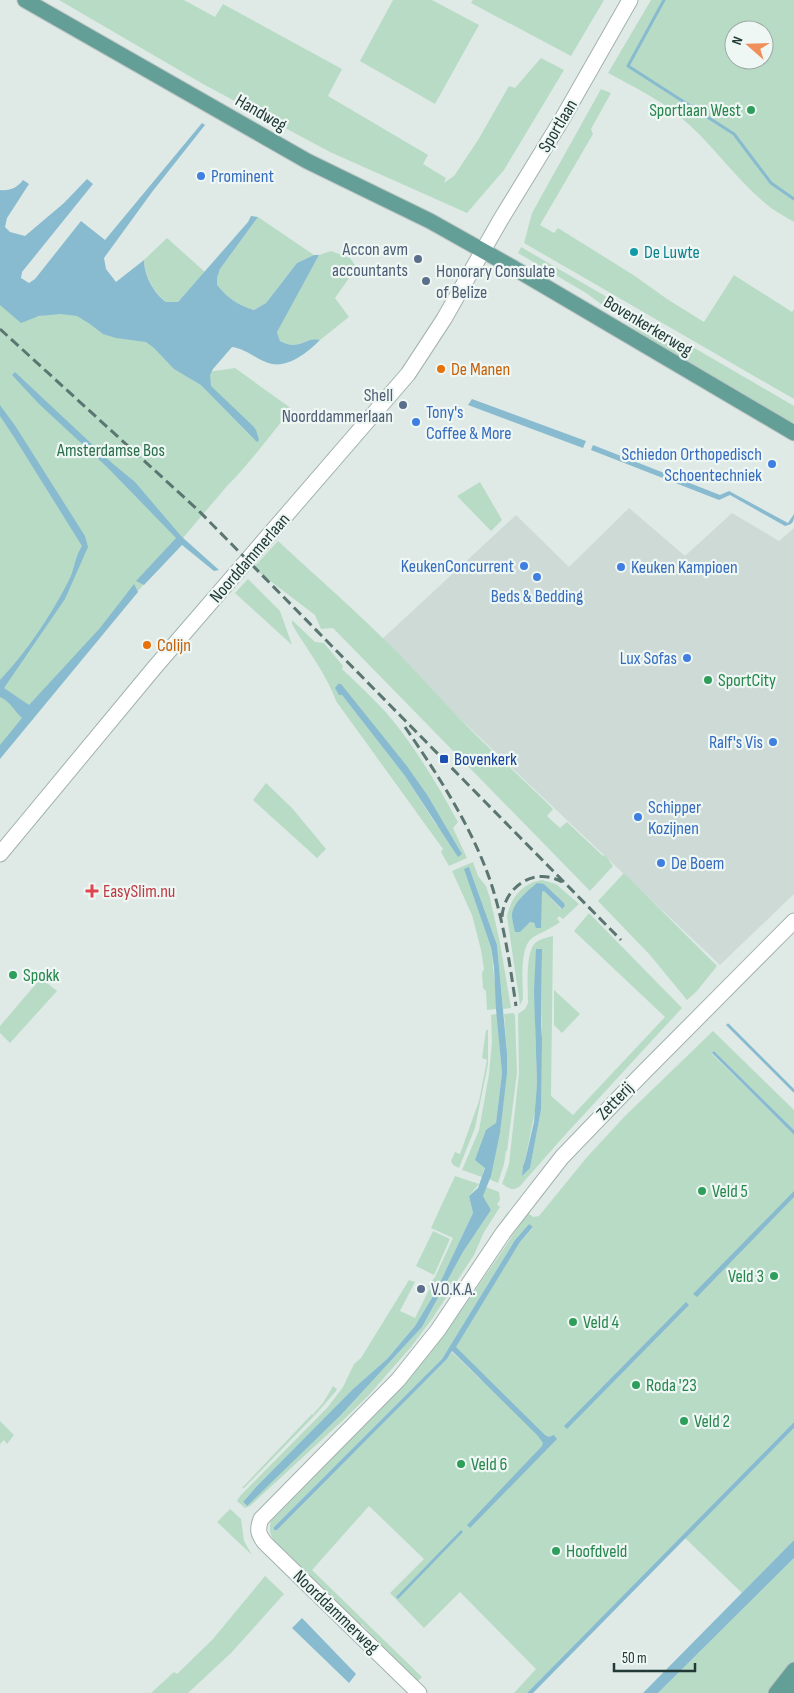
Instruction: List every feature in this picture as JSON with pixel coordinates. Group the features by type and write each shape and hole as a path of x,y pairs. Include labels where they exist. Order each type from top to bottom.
{"main road":[{"name":"Handweg","path":"25,0 308,161 430,221 483,251"},
{"name":"Bovenkerkerweg","path":"483,251 794,433"},
{"path":"776,1693 794,1670"},
{"path":"790,1693 794,1689"}],"street":[{"name":"Sportlaan","path":"483,251 561,121 630,0"},
{"name":"Noorddammerlaan","path":"0,854 155,667 408,374 444,319 483,251"},
{"name":"Zetterij","path":"259,1523 398,1380 438,1330 504,1233 562,1157 794,921"},
{"name":"Noorddammerweg","path":"259,1523 259,1535 265,1543 419,1693"}],"shaded area":[{"name":"Bovenkerk","path":"629,508 685,556 732,513 779,541 794,528 794,894 720,965 379,642 516,515 569,567"}],"green space":[{"path":"59,0 184,0 215,17 223,4 342,69 328,96 428,155 423,164 446,178 444,183 454,176 478,140 509,86 515,88 541,58 564,70 504,170 467,213 330,152 203,84"},
{"path":"393,0 432,0 479,25 435,104 360,61"},
{"path":"473,0 604,0 571,56 471,3"},
{"name":"Sportlaan West","path":"651,0 794,0 794,222 771,208 758,197 702,137 678,115 653,98 608,73"},
{"path":"601,89 611,93 591,129 593,134 540,225 554,233 558,228 704,322 734,275 792,312 794,309 794,399 524,243 532,213"},
{"path":"258,217 314,255 297,263 266,303 254,310 243,306 229,297 217,285 217,278 220,269"},
{"path":"167,238 205,272 178,302 166,302 162,298 150,283 144,266 144,260"},
{"path":"521,247 794,406 794,425 681,362 586,293 518,253"},
{"path":"331,251 350,258 355,265 352,274 335,298 349,317 320,340 315,339 293,345 280,341 277,332 279,325 319,255"},
{"name":"Amsterdamse Bos","path":"0,297 36,317 83,307 163,347 194,374 235,368 292,409 0,754"},
{"path":"480,482 502,520 491,531 457,496"},
{"path":"278,541 381,636 474,733 553,809 547,816 560,828 567,822 603,856 605,855 613,866 590,891 333,628 321,629 315,615 253,568"},
{"path":"248,579 280,611 292,645 235,593"},
{"path":"292,620 315,642 324,643 343,666 342,669 378,704 398,727 430,773 458,822 453,828 467,858 449,866 441,852 443,849 336,701 322,671 292,624","holes":["337,685 341,685 407,766 428,796 462,854 435,823 405,776 342,695"]},
{"path":"266,783 292,808 326,849 317,858 253,800"},
{"path":"473,862 478,876 486,886 490,898 511,1008 503,1009 497,945 469,867 491,947 497,1004 496,1009 487,1010 486,991 483,988 482,973 484,969 481,950 472,915 452,871"},
{"path":"624,873 717,966 697,991 687,1000 650,955 598,901"},
{"path":"542,880 556,884 579,904 563,919 559,916 557,919 560,922 532,938 528,943 523,957 523,999 520,1005 507,916 511,903 518,892","holes":["544,884 565,906 561,909 544,891 542,892 535,925 532,922 528,923"]},
{"path":"589,913 682,1008 520,1186 511,1189 502,1184 509,1164 519,1073 518,1014 525,1009 528,1003 528,963 535,943 553,936 551,1096 573,1115 665,1017 574,931","holes":["542,950 541,1110 530,1167 522,1176 535,1111 537,1083 535,1024"]},
{"path":"41,978 57,991 10,1043 0,1033 0,1026"},
{"path":"554,990 580,1014 562,1033 554,1025"},
{"path":"513,1013 515,1015 517,1073 507,1151 498,1183 489,1179 500,1133 507,1053 504,1014"},
{"path":"497,1014 502,1073 496,1124 482,1177 462,1170 479,1130 489,1074 492,1041 491,1015"},
{"path":"486,1030 488,1030 488,1064 475,1128 459,1168 453,1165 451,1161 455,1152 460,1154 479,1101 487,1060 482,1058"},
{"name":"Roda '23","path":"713,1031 794,1110 794,1130 714,1051 712,1054 794,1135 794,1422 527,1693 514,1693 536,1669 460,1592 424,1628 390,1593 424,1559 369,1506 312,1570 422,1677 414,1685 369,1641 373,1637 362,1624 357,1629 282,1551 271,1534 271,1521 394,1395 428,1356 528,1213 533,1217 539,1216 587,1157 626,1115","holes":["529,1224 533,1228 520,1242 456,1345 456,1348 486,1378 482,1381 452,1352 277,1530 274,1527 442,1359 515,1240"]},
{"path":"455,1176 479,1184 469,1196 473,1213 436,1291 415,1326 387,1359 353,1389 256,1487 243,1502 246,1506 340,1416 422,1327 463,1252 491,1210 483,1196 486,1187 499,1192 500,1200 497,1204 500,1207 484,1232 474,1255 432,1319 411,1347 368,1396 250,1506 245,1508 237,1501 240,1496 327,1408 343,1387 354,1364 361,1358 409,1280 415,1282 400,1311 415,1318 430,1288 428,1286 435,1277 453,1238 431,1228"},
{"path":"433,1231 450,1239 434,1275 416,1266"},
{"path":"333,1386 337,1389 336,1391 316,1414 242,1488 312,1414 314,1415"},
{"path":"0,1421 14,1435 7,1444 4,1440 0,1444"},
{"path":"794,1428 794,1540 742,1593 685,1538"},
{"path":"230,1509 241,1519 244,1541 252,1555 217,1522"},
{"path":"794,1558 794,1693 658,1693"},
{"path":"265,1576 284,1594 231,1653 188,1693 151,1693 174,1672 177,1674 213,1639"}],"water":[{"path":"202,123 205,125 152,192 104,258 106,269 116,282 144,260 150,284 158,294 166,302 178,302 248,222 251,216 258,217 220,269 217,278 217,285 229,297 243,306 254,310 266,303 297,263 314,255 319,255 277,332 280,341 287,344 293,345 315,339 320,340 298,358 279,364 267,363 243,350 232,347 210,375 211,386 256,430 259,440 257,442 201,385 174,369 146,342 116,338 103,334 77,316 61,314 39,316 21,323 0,305 0,190 13,188 23,180 29,184 7,218 5,227 10,232 25,236 64,203 87,179 93,184 22,272 21,278 29,283 35,279 81,221 105,240"},
{"path":"15,372 112,463 135,482 181,536 219,570 214,571 182,545 144,585 136,581 176,538 108,468 39,404 12,375"},
{"path":"472,399 586,441 583,448 468,405"},
{"path":"0,405 85,536 88,547 65,599 4,688 29,705 100,628 134,584 138,592 0,759 0,745 22,718 10,704 0,697 0,680 29,645 54,608 70,578 77,555 82,546 0,416"},
{"path":"593,445 720,495 729,491 788,523 794,514 793,521 785,526 730,495 719,500 591,450"},
{"path":"338,684 341,684 407,766 428,796 462,854 458,857 405,776 342,695 339,695 335,688"},
{"path":"469,867 497,945 507,1053 507,1073 500,1133 491,1176 483,1196 491,1210 463,1252 422,1327 340,1416 247,1506 243,1502 256,1487 353,1389 387,1359 415,1326 436,1291 473,1213 469,1196 478,1188 485,1168 475,1160 486,1130 496,1123 502,1073 491,947 464,869"},
{"path":"537,883 544,884 565,906 562,909 544,891 542,892 541,928 536,928 534,923 530,922 520,932 515,932 512,917 513,910 521,897"},
{"path":"536,949 542,949 541,1110 530,1168 522,1176 534,1122 537,1083 534,991"},
{"path":"714,1051 794,1130 794,1135 712,1053"},
{"path":"794,1191 794,1197 697,1297 693,1294"},
{"path":"529,1224 533,1227 520,1242 456,1347 545,1435 549,1437 554,1435 557,1439 470,1528 467,1525 543,1443 452,1351 447,1359 277,1530 274,1530 274,1527 442,1359 515,1240"},
{"path":"686,1302 689,1305 567,1429 564,1426"},
{"path":"794,1422 794,1428 533,1693 527,1693"},
{"path":"461,1530 463,1532 398,1599 396,1597"},
{"path":"794,1540 794,1558 658,1693 643,1693"},
{"path":"302,1618 356,1674 349,1683 292,1628"}],"waterway":[{"path":"664,0 628,66 734,134 771,183 794,199"},
{"path":"728,1025 794,1091"}],"railway":[{"path":"0,329 198,510 621,940"},
{"path":"405,727 453,802 483,862 500,913 516,1006"},
{"path":"502,917 508,897 522,882 541,876 562,882"}],"place":[{"name":"Sportlaan West","path":"751,110"},
{"name":"Prominent","path":"201,176"},
{"name":"De Luwte","path":"634,252"},
{"name":"Accon avm accountants","path":"418,259"},
{"name":"Honorary Consulate of Belize","path":"426,281"},
{"name":"De Manen","path":"441,369"},
{"name":"Shell Noorddammerlaan","path":"403,405"},
{"name":"Tony's Coffee & More","path":"416,422"},
{"name":"Schiedon Orthopedisch Schoentechniek","path":"772,464"},
{"name":"KeukenConcurrent","path":"524,566"},
{"name":"Keuken Kampioen","path":"621,567"},
{"name":"Beds & Bedding","path":"537,577"},
{"name":"Colijn","path":"147,645"},
{"name":"Lux Sofas","path":"687,658"},
{"name":"SportCity","path":"708,680"},
{"name":"Ralf's Vis","path":"773,742"},
{"name":"Bovenkerk","path":"444,759"},
{"name":"Schipper Kozijnen","path":"638,817"},
{"name":"De Boem","path":"661,863"},
{"name":"EasySlim.nu","path":"92,891"},
{"name":"Spokk","path":"13,975"},
{"name":"Veld 5","path":"702,1191"},
{"name":"Veld 3","path":"774,1276"},
{"name":"V.O.K.A.","path":"421,1289"},
{"name":"Veld 4","path":"573,1322"},
{"name":"Roda '23","path":"636,1385"},
{"name":"Veld 2","path":"684,1421"},
{"name":"Veld 6","path":"461,1464"},
{"name":"Hoofdveld","path":"556,1551"}]}
